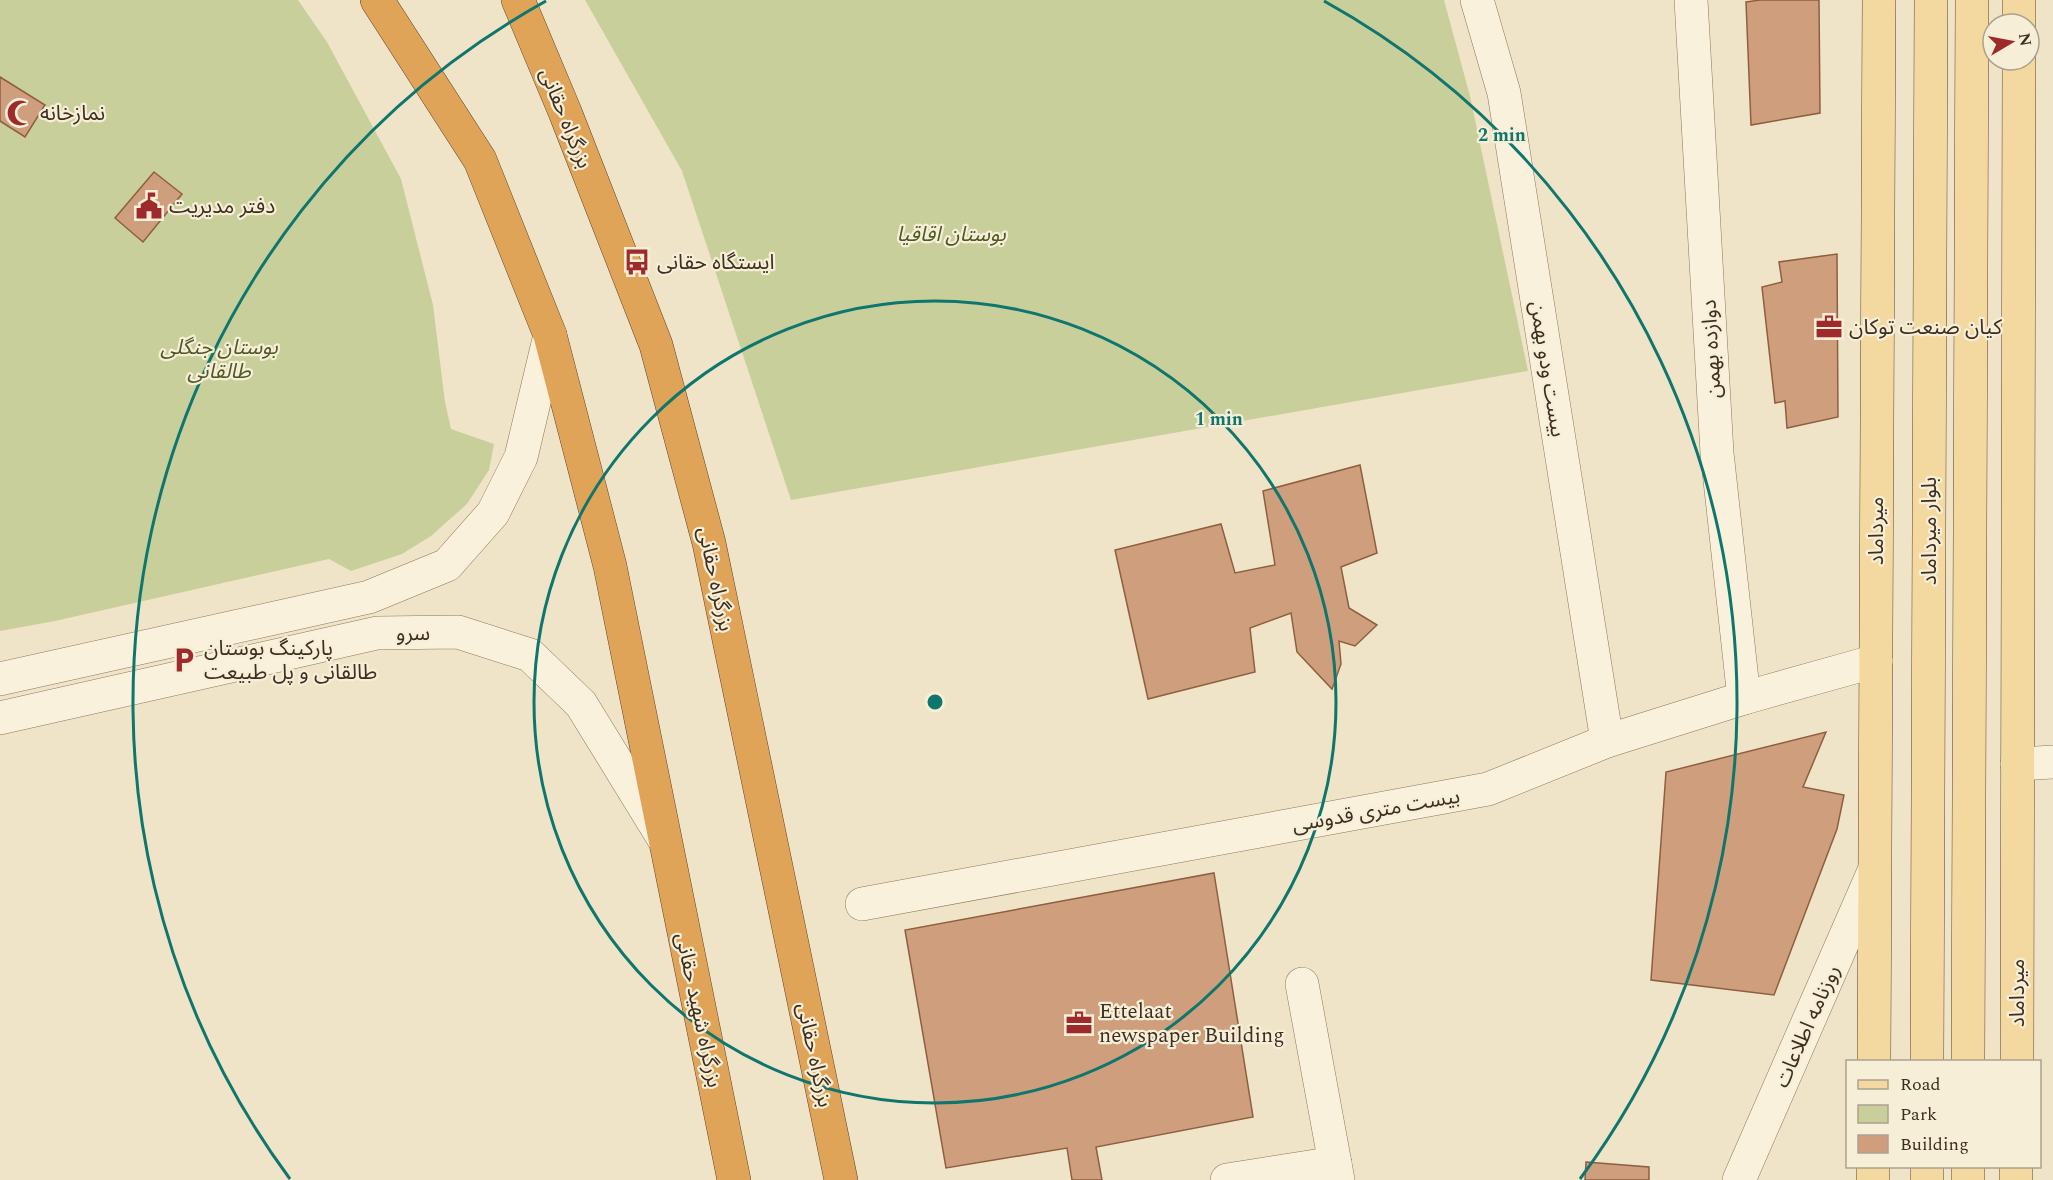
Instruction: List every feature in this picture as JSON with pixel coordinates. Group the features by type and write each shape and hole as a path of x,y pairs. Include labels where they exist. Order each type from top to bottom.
{"highway":[{"path":"377,0 480,160 550,335 609,566 664,840"},
{"name":"بزرگراه حقانی","path":"518,0 656,345 709,543 841,1180"},
{"name":"بزرگراه شهید حقانی","path":"664,840 734,1180"}],"main road":[{"name":"میرداماد","path":"1874,1060 1879,0"},
{"name":"بلوار میرداماد","path":"1927,1060 1931,9"},
{"name":"بلوار میرداماد","path":"1968,1060 1972,10"},
{"name":"میرداماد","path":"2017,1060 2019,72"}],"street":[{"name":"بیست ودو بهمن","path":"1477,0 1504,93 1607,741"},
{"name":"دوازده بهمن","path":"1691,0 1717,453 1744,698"},
{"path":"0,679 369,597 447,565 493,513 521,457 550,335"},
{"name":"سرو","path":"0,718 377,633 458,632 530,655 581,704 664,840"},
{"name":"بیست متری قدوسی","path":"862,904 1488,789 1607,741 1744,698 1876,661"},
{"path":"2018,764 2053,762"},
{"name":"روزنامه اطلاعات","path":"1739,1180 1874,871"},
{"path":"1227,1180 1337,1172 1302,984"}],"green space":[{"name":"بوستان جنگلی طالقانی","path":"0,0 298,0 327,42 401,179 433,305 445,402 451,429 494,444 489,470 467,504 431,536 402,554 351,571 329,559 55,621 0,631"},
{"name":"بوستان اقاقیا","path":"585,0 1444,0 1470,96 1528,371 791,500 682,171"}],"building":[{"path":"1819,0 1820,113 1751,125 1746,2"},
{"name":"نمازخانه","path":"0,77 45,105 25,137 0,121"},
{"name":"دفتر مدیریت","path":"154,172 182,194 143,242 115,218"},
{"path":"1837,254 1838,417 1787,428 1785,401 1775,403 1762,287 1782,282 1779,262"},
{"path":"1360,465 1377,553 1341,567 1349,608 1377,625 1355,646 1339,641 1341,664 1332,689 1297,652 1291,613 1250,628 1255,672 1148,699 1115,550 1221,524 1235,573 1275,565 1263,491"},
{"path":"1826,732 1803,787 1844,795 1837,829 1774,995 1651,980 1666,772"},
{"name":"Ettelaat newspaper Building","path":"1214,873 1253,1117 1096,1147 1102,1180 1072,1180 1067,1148 946,1168 905,930"},
{"path":"1586,1162 1649,1167 1649,1180 1585,1180"}],"place":[{"name":"نمازخانه","path":"20,113"},
{"name":"دفتر مدیریت","path":"149,206"},
{"name":"ایستگاه حقانی","path":"637,262"},
{"name":"کیان صنعت توکان","path":"1829,327"},
{"name":"پارکینگ بوستان طالقانی و پل طبیعت","path":"184,660"},
{"name":"Ettelaat newspaper Building","path":"1079,1023"}]}
